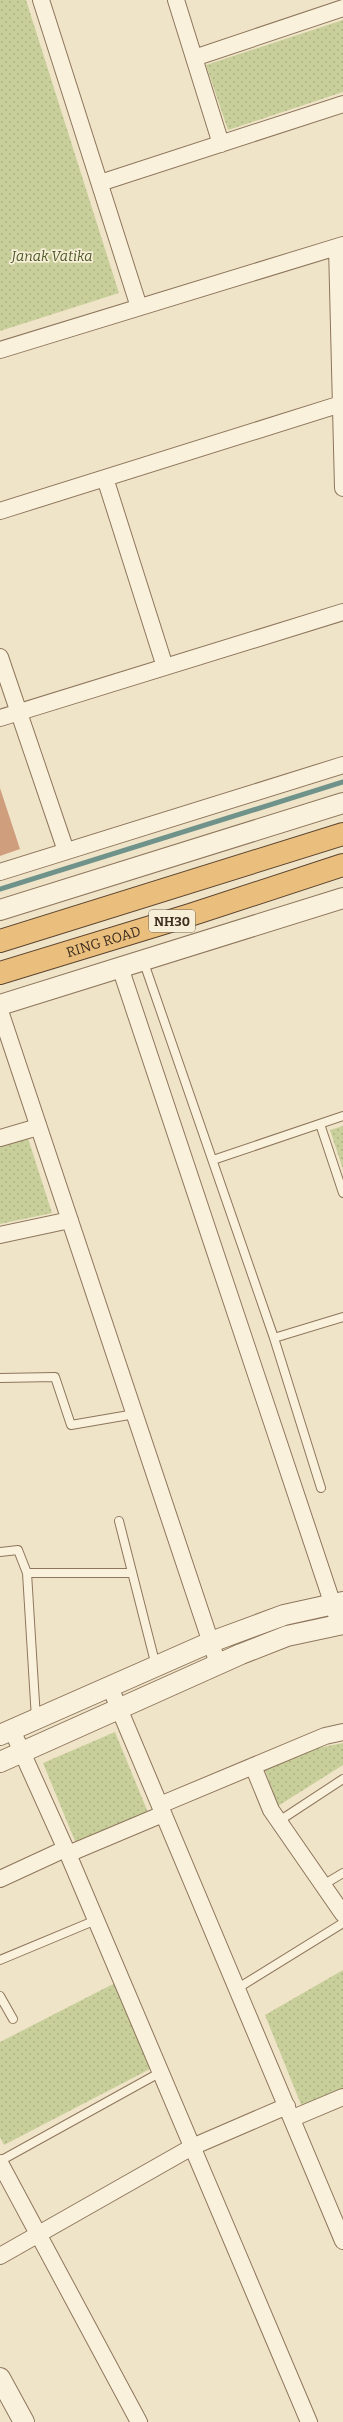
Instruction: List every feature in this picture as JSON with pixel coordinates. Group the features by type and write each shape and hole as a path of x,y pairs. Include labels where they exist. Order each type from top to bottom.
{"highway":[{"name":"NH30","path":"0,941 343,834"},
{"name":"RING ROAD","path":"0,973 190,915 343,865"}],"street":[{"path":"41,0 139,307"},
{"path":"176,0 221,144"},
{"path":"194,58 343,8"},
{"path":"100,183 343,104"},
{"path":"0,350 340,246 343,488"},
{"path":"0,511 341,404"},
{"path":"105,478 165,667"},
{"path":"0,718 343,612"},
{"path":"0,657 66,851"},
{"path":"0,872 343,765"},
{"path":"0,910 343,803"},
{"path":"0,1004 343,898"},
{"path":"0,1762 218,1664 287,1636 341,1625 338,1603 120,967"},
{"path":"0,1011 218,1664"},
{"path":"0,1138 38,1127"},
{"path":"0,1235 70,1220"},
{"path":"309,2422 66,1851 22,1752 6,1733 211,1642 284,1615 338,1603"},
{"path":"110,1687 238,1988 343,2241"},
{"path":"0,1879 162,1809 253,1766 325,1736 343,1732"},
{"path":"253,1766 271,1810 343,1914"},
{"path":"0,2256 192,2147 290,2112 343,2097"},
{"path":"0,2162 139,2422"},
{"path":"0,2378 24,2422"}],"lane":[{"path":"143,960 274,1338 321,1488"},
{"path":"213,1160 343,1116"},
{"path":"320,1124 343,1193"},
{"path":"274,1338 343,1316"},
{"path":"0,1378 55,1377 71,1426 135,1414"},
{"path":"119,1521 156,1666"},
{"path":"0,1552 18,1550 27,1573 36,1720"},
{"path":"27,1573 132,1573"},
{"path":"279,1821 343,1779"},
{"path":"323,1885 343,1873"},
{"path":"0,1960 96,1920"},
{"path":"238,1988 343,1923"},
{"path":"0,1996 13,2019"},
{"path":"0,2162 161,2072"}],"green space":[{"name":"Janak Vatika","path":"0,0 26,0 119,293 0,331"},
{"path":"343,20 343,92 228,130 206,65"},
{"path":"343,1126 343,1169 330,1130"},
{"path":"28,1138 52,1213 0,1224 0,1147"},
{"path":"115,1732 149,1815 77,1846 43,1763"},
{"path":"343,1743 343,1765 278,1806 265,1770 318,1748"},
{"path":"343,1970 343,2089 302,2107 265,2015"},
{"path":"115,1983 150,2069 4,2145 0,2137 0,2042"}],"building":[{"path":"0,788 20,849 0,856"}],"waterway":[{"path":"0,889 343,782"}]}
